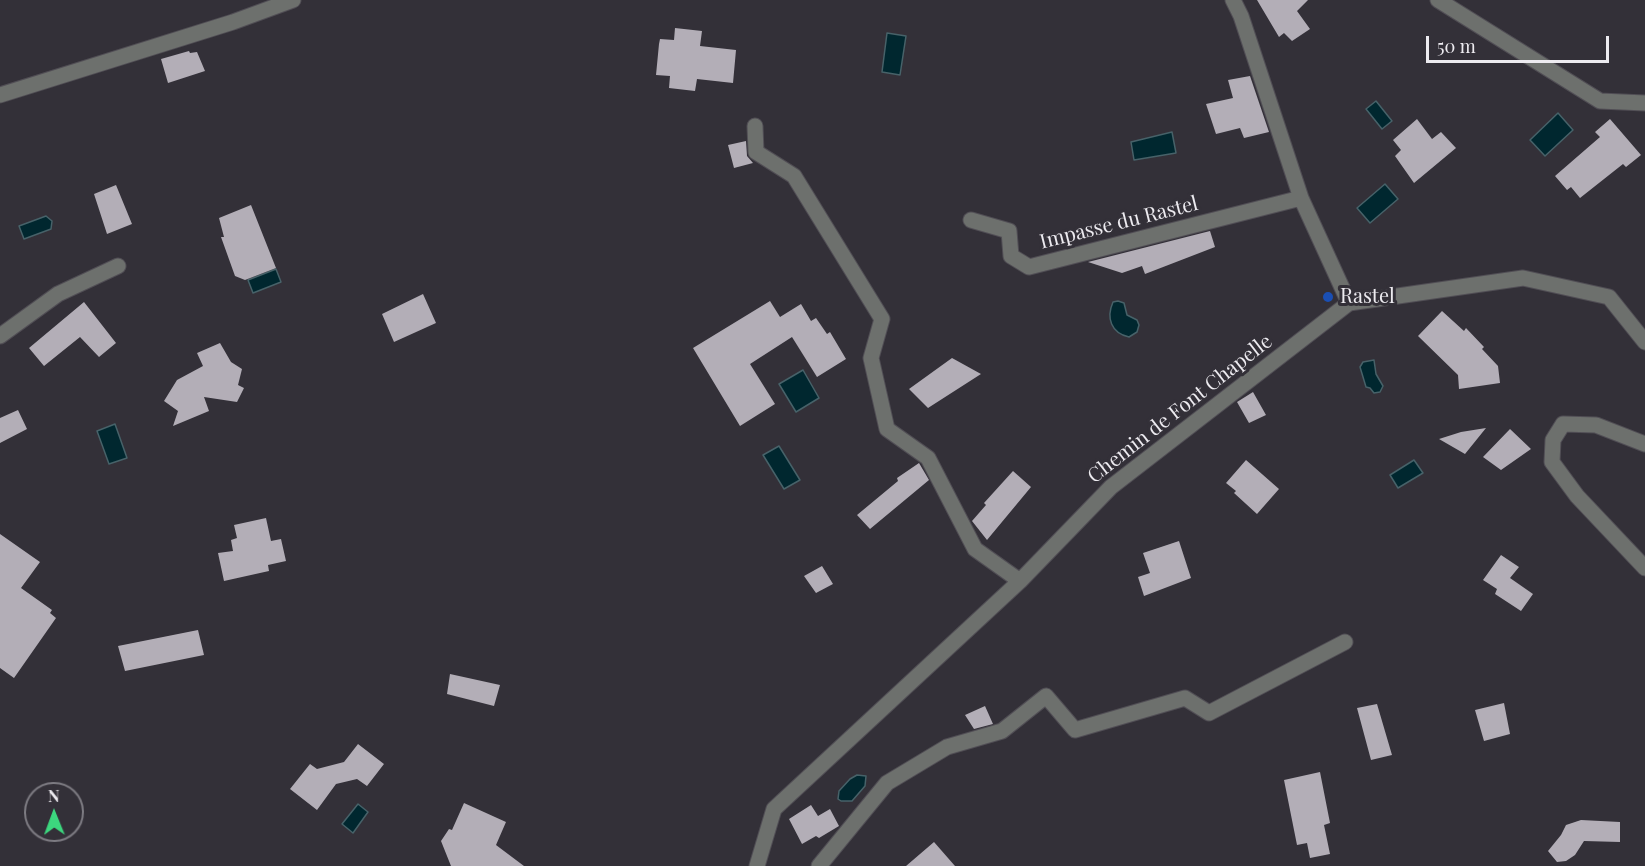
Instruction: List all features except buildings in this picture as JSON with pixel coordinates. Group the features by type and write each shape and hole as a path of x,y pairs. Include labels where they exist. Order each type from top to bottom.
{"street":[{"path":"0,95 233,22 293,0"},
{"path":"1233,0 1241,16 1301,198 1349,303"},
{"path":"1438,0 1600,101 1645,103"},
{"path":"755,126 756,152 794,176 882,319 871,358 887,429 928,458 975,549 1020,581"},
{"name":"Impasse du Rastel","path":"971,220 1009,231 1011,256 1029,267 1301,198"},
{"path":"0,336 57,294 118,266"},
{"name":"Chemin de Font Chapelle","path":"758,866 774,809 1020,581 1112,487 1349,303 1523,278 1609,297 1645,342"},
{"path":"1645,444 1596,425 1563,424 1553,440 1552,462 1576,496 1645,568"},
{"path":"819,866 887,783 946,747 1002,731 1046,696 1075,730 1185,698 1209,713 1345,642"}],"water":[{"path":"887,33 906,36 900,75 882,72"},
{"path":"1376,101 1392,121 1382,129 1366,109"},
{"path":"1558,113 1573,130 1545,156 1530,140"},
{"path":"1172,132 1176,153 1134,160 1131,142"},
{"path":"1385,184 1398,199 1370,223 1357,208"},
{"path":"46,216 52,221 51,229 24,239 19,226"},
{"path":"276,269 281,282 253,293 248,280"},
{"path":"1113,302 1124,303 1127,315 1137,320 1139,325 1137,332 1129,337 1118,332 1110,319"},
{"path":"1374,360 1376,374 1383,386 1380,392 1374,393 1366,387 1360,367 1363,362"},
{"path":"803,370 819,398 796,412 779,384"},
{"path":"115,424 127,458 109,464 97,431"},
{"path":"779,446 800,480 784,489 763,455"},
{"path":"1414,460 1423,473 1398,488 1390,475"},
{"path":"857,775 866,776 865,786 852,801 838,799 839,791"},
{"path":"358,804 368,812 353,833 342,824"}],"place":[{"name":"Rastel","path":"1328,297"}]}
